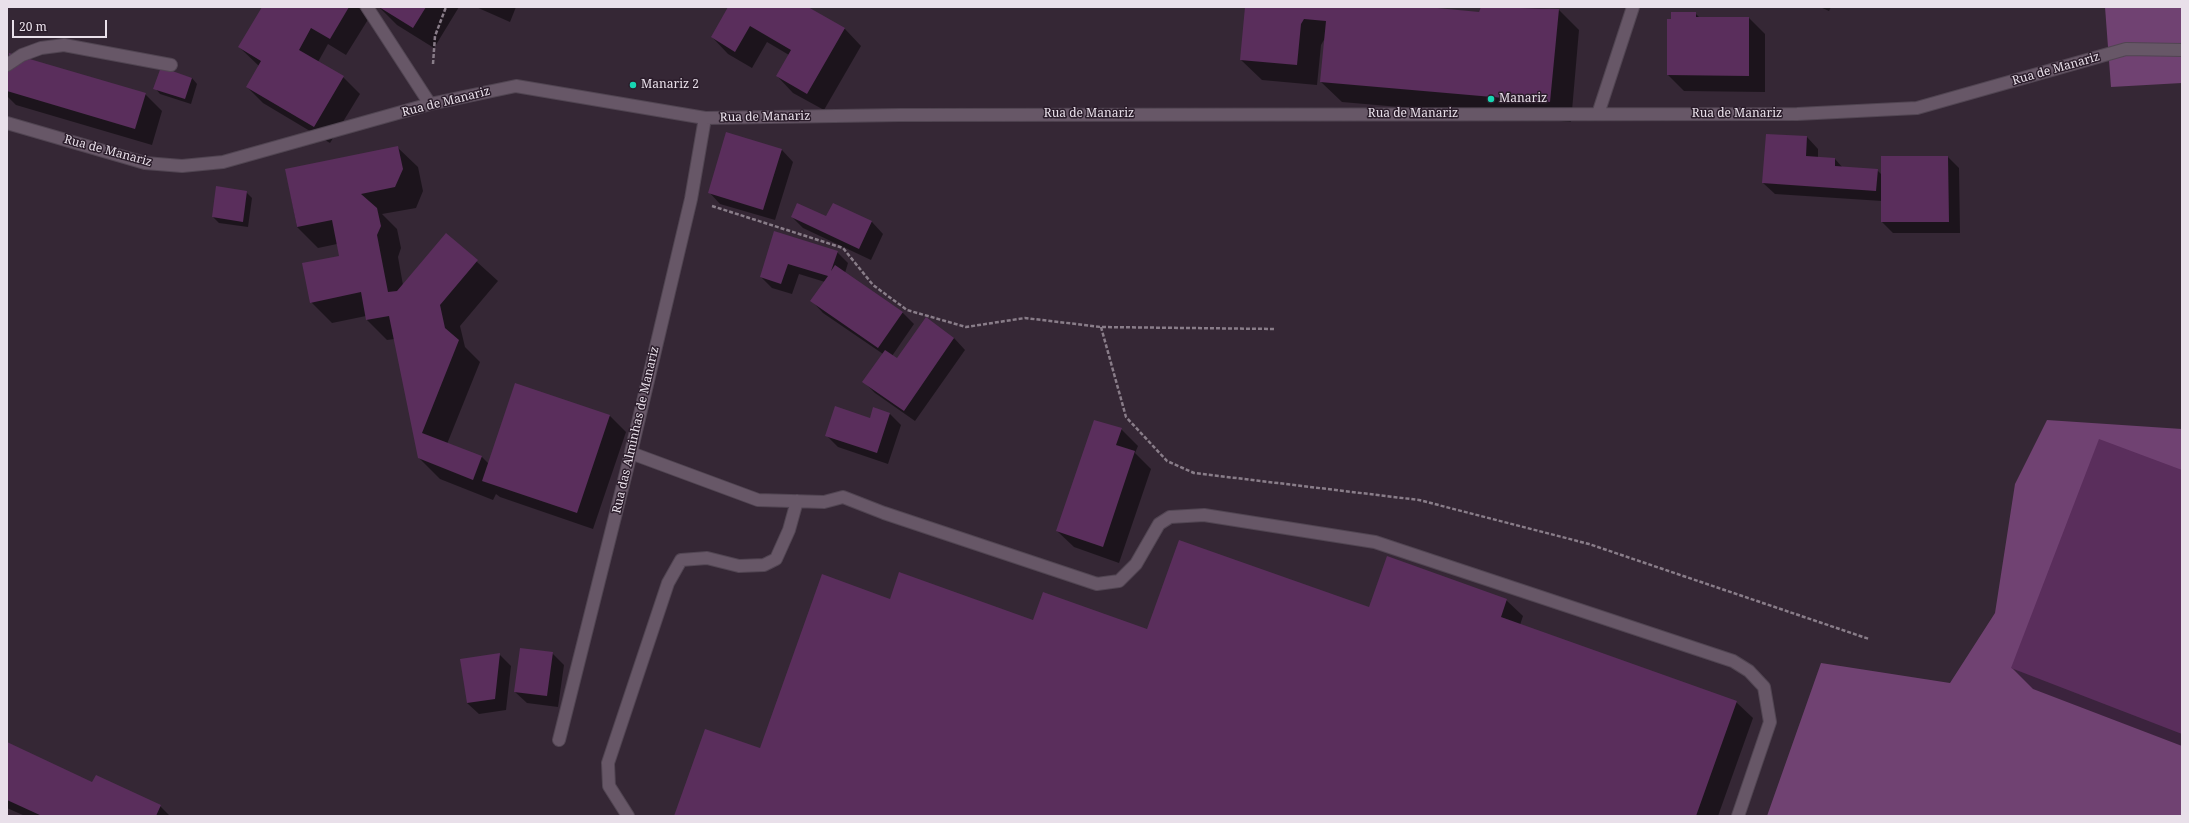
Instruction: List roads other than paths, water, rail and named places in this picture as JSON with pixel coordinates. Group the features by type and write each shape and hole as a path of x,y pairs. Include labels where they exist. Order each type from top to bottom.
{"street":[{"path":"367,7 430,104"},
{"path":"1598,114 1633,7"},
{"path":"7,65 22,54 42,48 64,45 171,65"},
{"name":"Rua de Manariz","path":"7,123 145,163 182,166 224,162 430,104 516,86 705,118 900,115 1797,114 1917,108 2126,49 2182,50"},
{"name":"Rua das Alminhas de Manariz","path":"559,740 631,453 691,199 705,118"},
{"path":"631,453 758,500 824,502 842,497 884,513 1097,584 1119,582 1136,564 1159,524 1170,517 1204,515 1375,542 1726,658 1749,671 1764,687 1770,722 1738,816"},
{"path":"628,816 609,786 608,763 668,583 681,560 707,558 739,566 764,566 776,559 789,530 798,501"}],"place":[{"name":"Manariz 2","path":"633,85"},
{"name":"Manariz","path":"1491,99"}]}
